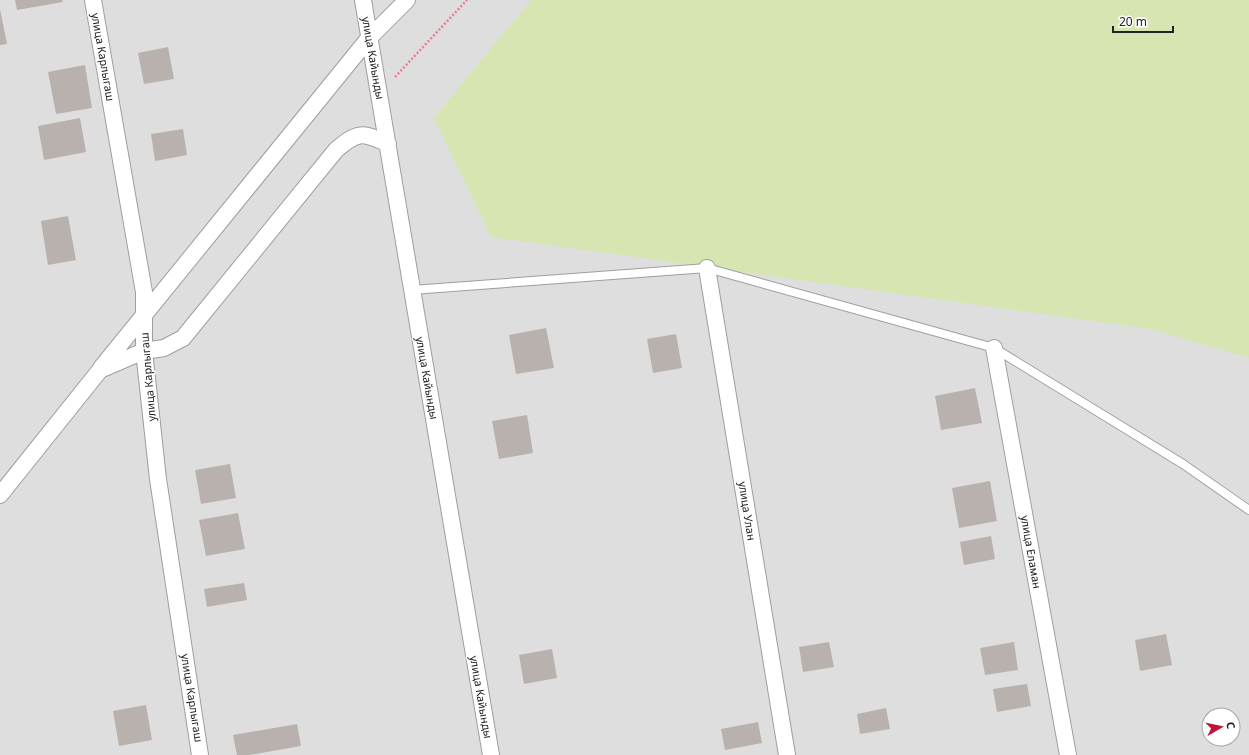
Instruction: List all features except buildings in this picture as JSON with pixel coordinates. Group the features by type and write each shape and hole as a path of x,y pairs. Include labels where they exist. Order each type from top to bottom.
{"street":[{"name":"улица Карлыгаш","path":"93,0 144,292 144,351 158,479 200,755"},
{"name":"улица Кайынды","path":"363,0 491,755"},
{"path":"0,495 369,38 407,0"},
{"path":"100,370 144,351 164,348 183,338 336,150 351,137 368,134 388,144"},
{"name":"улица Улан","path":"707,268 787,755"},
{"name":"улица Еламан","path":"994,348 1068,755"}],"lane":[{"path":"412,290 707,268 994,348 1183,464 1249,510"}],"path":[{"path":"379,93 467,0"}],"shaded area":[{"path":"0,0 1249,0 1249,755 0,755"}],"green space":[{"path":"531,0 1249,0 1249,358 1151,329 491,237 434,118"}]}
